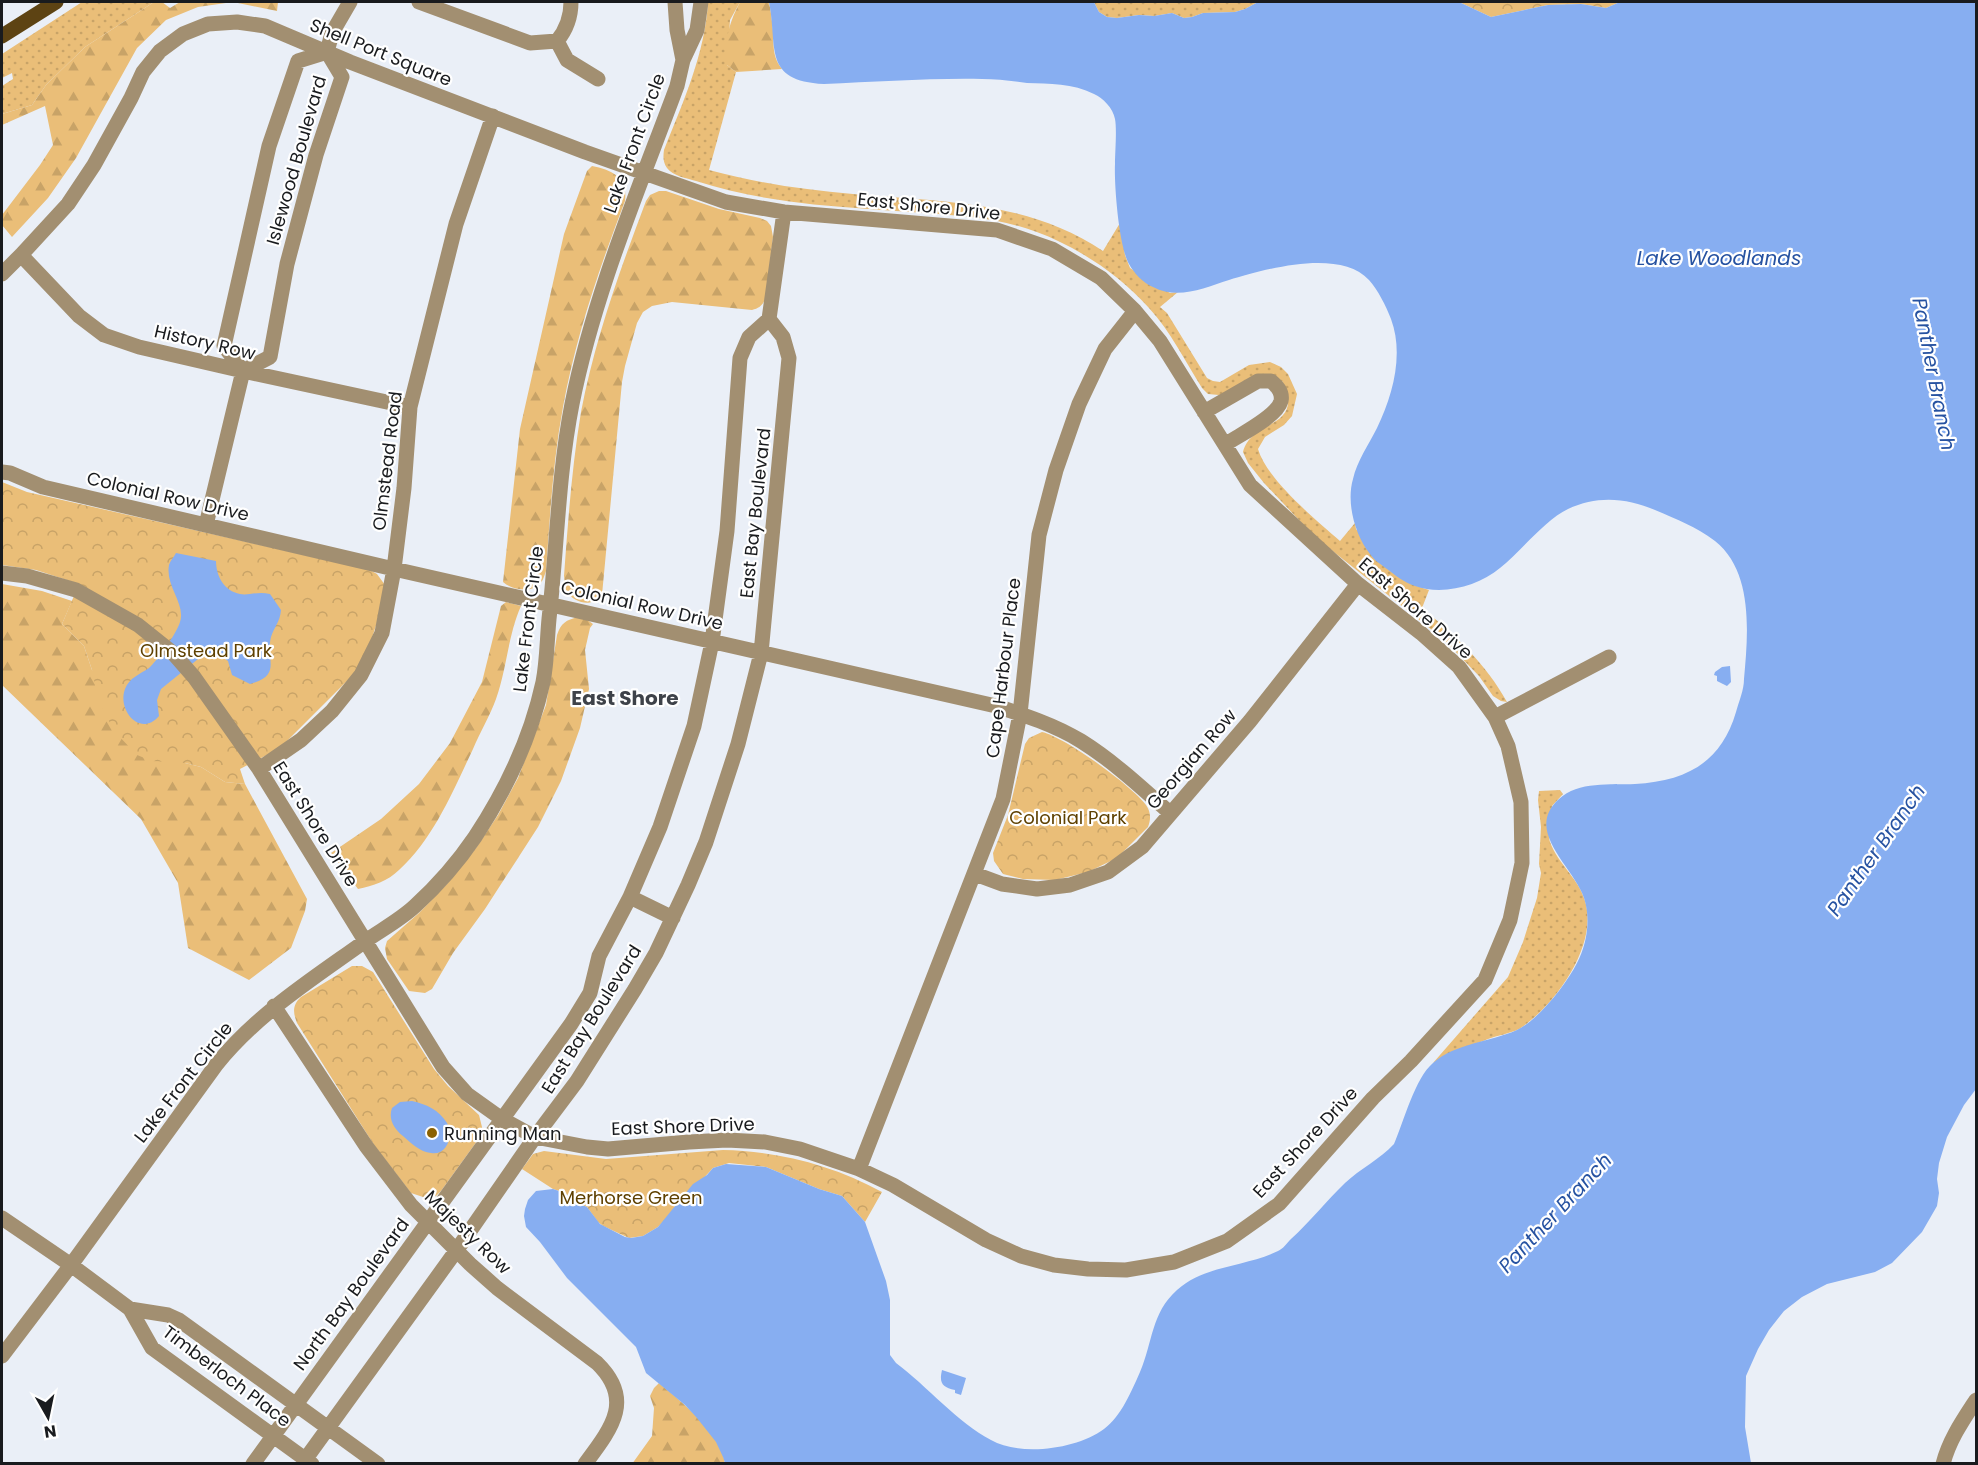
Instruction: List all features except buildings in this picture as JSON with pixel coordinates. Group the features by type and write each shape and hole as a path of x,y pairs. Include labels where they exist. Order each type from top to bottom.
{"main road":[{"path":"2,36 56,2"}],"street":[{"path":"327,52 332,33 350,2"},
{"path":"419,2 530,43 557,41 564,32 571,14 571,2"},
{"name":"Lake Front Circle","path":"675,2 677,30 683,60"},
{"name":"Lake Front Circle","path":"2,1356 216,1065 249,1028 274,1006 413,908 444,876 474,839 506,786 529,731 543,680 564,458 583,356 597,304 615,252 677,86 683,60 698,30 701,2"},
{"name":"Shell Port Square","path":"2,274 68,204 94,165 143,72 160,51 183,34 208,24 237,22 265,27 585,152 645,173"},
{"path":"557,41 567,60 598,79"},
{"name":"Islewood Boulevard","path":"327,52 342,76 316,155 287,264 270,357 243,371 224,346 269,146 298,61 327,52"},
{"name":"Olmstead Road","path":"259,768 309,733 332,711 361,675 382,633 394,569 404,488 410,407 456,224 493,116"},
{"name":"East Shore Drive","path":"2,573 27,576 76,590 112,609 153,636 173,653 194,677 259,768 450,1076 467,1094 502,1119 535,1137 608,1149 727,1140 765,1142 800,1149 859,1169 893,1185 986,1240 1021,1256 1054,1265 1126,1270 1174,1262 1227,1241 1279,1204 1373,1098 1411,1061 1485,980 1509,920 1522,863 1521,802 1508,746 1495,717 1459,667 1421,633 1358,584 1250,485 1160,341 1135,311 1101,278 1052,249 997,230 784,212 726,202 645,173"},
{"path":"769,319 784,212"},
{"name":"History Row","path":"21,255 79,316 104,335 139,347 410,407"},
{"name":"Cape Harbour Place","path":"859,1169 1003,799 1020,714 1040,535 1056,470 1079,404 1105,349 1135,311"},
{"name":"East Bay Boulevard","path":"502,1119 571,1024 590,993 599,956 630,897 660,828 678,778 698,709 712,642 727,531 740,358 749,337 769,319 783,337 789,358 761,653 738,744 706,842 651,962 614,1025 577,1081 535,1137"},
{"path":"206,525 243,371"},
{"path":"1204,412 1258,381 1271,381 1280,389 1282,400 1274,413 1226,444"},
{"name":"Colonial Row Drive","path":"4,470 43,487 996,706 1020,714 1080,741 1116,767 1170,813"},
{"name":"Georgian Row","path":"975,874 1002,884 1037,889 1070,885 1108,872 1142,847 1250,721 1358,584"},
{"path":"1495,717 1609,657"},
{"path":"630,897 673,918"},
{"name":"Majesty Row","path":"274,1006 371,1153 411,1205 456,1251 497,1288 606,1371 617,1395 615,1417 611,1428 585,1464"},
{"name":"North Bay Boulevard","path":"253,1464 502,1119"},
{"path":"306,1462 535,1137"},
{"name":"Timberloch Place","path":"2,1218 130,1309 152,1348 306,1462"},
{"name":"Timberloch Place","path":"130,1309 168,1315 179,1320 378,1464"},
{"path":"1943,1464 1946,1451 1957,1430 1977,1400"}],"green space":[{"path":"82,2 154,2 85,47 46,85 32,105 2,114 2,86 13,79 12,73 2,78 2,54"},
{"path":"154,2 162,2 170,8 180,2 233,2 198,7 166,20 137,48 76,158 48,198 12,237 2,225 2,215 53,145 45,106 2,125 2,114 32,105 46,85 85,47"},
{"path":"233,2 278,2 277,11"},
{"path":"708,2 740,2 730,20 727,65 736,72 709,170 799,188 982,206 1044,222 1074,234 1103,251 1120,223 1125,255 1130,268 1170,293 1178,292 1160,307 1167,313 1207,378 1220,382 1249,365 1270,362 1281,367 1288,374 1297,394 1292,416 1284,425 1265,437 1258,449 1263,461 1281,486 1340,541 1355,523 1356,529 1387,567 1405,580 1429,590 1422,608 1469,651 1490,675 1507,702 1493,696 1479,676 1442,638 1315,537 1248,463 1243,452 1248,441 1282,416 1287,408 1288,397 1282,381 1219,395 1208,394 1157,317 1129,288 1095,262 1048,236 1005,222 971,217 832,206 763,197 684,178 670,171 664,162 664,150 698,59"},
{"path":"740,2 769,2 774,51 782,69 736,72 727,65 728,32"},
{"path":"1094,2 1258,2 1235,12 1203,13 1184,18 1172,13 1117,18 1107,17 1099,12"},
{"path":"1459,2 1620,2 1606,8 1581,4 1548,5 1491,17"},
{"path":"592,166 618,176 624,186 625,201 589,303 568,381 554,468 546,571 538,586 532,589 519,589 503,582 520,429 564,234 587,171"},
{"path":"666,191 719,209 767,221 771,226 773,237 766,297 761,306 752,310 672,302 652,306 643,312 637,323 622,382 602,595 588,603 574,599 566,592 564,576 581,412 601,331 627,253 646,201 650,195"},
{"name":"Olmstead Park","path":"2,482 27,492 370,570 377,574 385,585 384,601 370,644 355,673 280,748 240,769 245,784 225,782 201,767 185,763 152,761 137,755 114,731 98,699 84,646 62,624 79,584 36,570 2,565"},
{"path":"2,584 42,591 72,601 62,624 84,646 92,670 185,763 201,767 225,782 245,784 307,899 305,911 291,948 249,980 188,948 178,883 141,819 2,685"},
{"path":"506,602 521,606 513,628 500,687 491,712 450,797 433,829 399,870 380,882 358,889 331,853 381,819 419,784 450,743 482,682 501,606"},
{"path":"578,617 593,624 585,650 589,689 580,728 561,781 538,827 485,909 453,953 432,989 425,993 409,991 387,959 385,948 387,941 446,885 476,848 498,815 518,778 546,705 557,635 564,623"},
{"name":"Colonial Park","path":"1042,732 1081,752 1113,775 1148,808 1150,816 1148,827 1117,858 1088,872 1055,880 1023,879 1003,874 994,861 993,853 1008,815 1025,744 1029,738"},
{"path":"1560,790 1563,794 1552,806 1549,838 1585,901 1588,918 1586,936 1579,955 1559,990 1546,1006 1519,1029 1481,1042 1433,1063 1508,977 1523,942 1537,898 1541,873 1539,791"},
{"path":"352,966 362,966 373,972 434,1069 448,1086 479,1115 482,1127 480,1137 436,1196 426,1198 411,1193 374,1145 297,1023 294,1012 298,1000"},
{"name":"Merhorse Green","path":"723,1150 764,1153 805,1161 844,1174 882,1192 865,1222 842,1196 766,1167 729,1163 713,1168 658,1227 643,1236 629,1238 603,1226 587,1207 573,1201 565,1193 553,1189 522,1169 533,1154 544,1151 606,1159"},
{"path":"659,1383 699,1419 716,1441 725,1463 632,1464 652,1436 654,1408 650,1396"}],"water":[{"name":"Lake Woodlands","path":"769,2 1094,2 1099,12 1107,17 1154,16 1172,13 1184,18 1203,13 1235,12 1258,2 1459,2 1491,17 1548,5 1581,4 1606,8 1620,2 1976,2 1976,1089 1964,1105 1947,1137 1939,1163 1937,1206 1922,1232 1892,1263 1875,1272 1827,1284 1802,1297 1784,1311 1769,1330 1746,1376 1745,1427 1751,1463 725,1463 716,1442 697,1418 685,1405 646,1373 636,1347 567,1278 526,1227 524,1216 528,1200 536,1191 553,1189 565,1193 573,1201 587,1207 600,1224 625,1237 643,1236 658,1227 693,1184 713,1168 726,1164 766,1167 842,1196 865,1222 886,1281 890,1300 890,1355 896,1363 967,1424 991,1440 1018,1448 1064,1446 1093,1436 1116,1418 1125,1403 1144,1361 1157,1318 1168,1299 1177,1290 1200,1276 1282,1249 1345,1183 1394,1144 1415,1089 1433,1063 1452,1051 1517,1030 1534,1018 1559,991 1580,956 1585,940 1587,914 1579,886 1548,836 1546,824 1549,811 1559,799 1567,793 1585,787 1670,779 1699,766 1721,744 1729,730 1743,687 1747,624 1746,605 1737,569 1728,554 1708,536 1644,506 1623,501 1601,500 1568,509 1542,528 1500,568 1481,580 1460,588 1437,590 1415,586 1400,579 1374,559 1356,528 1351,508 1351,488 1357,466 1388,402 1395,374 1397,346 1391,319 1382,298 1369,280 1356,270 1340,265 1302,264 1262,271 1181,293 1162,291 1153,287 1136,274 1125,256 1116,200 1115,119 1110,107 1101,98 1086,90 1069,86 993,79 824,84 804,81 791,76 782,69 777,59"},
{"path":"176,553 216,561 222,582 234,592 270,594 281,610 271,637 270,671 260,680 250,684 232,675 228,661 216,653 203,655 161,689 157,700 159,716 152,722 138,723 127,713 123,697 132,679 149,668 157,659 171,640 180,622 180,608 169,573 170,564"},
{"path":"1730,666 1731,682 1727,686 1717,681 1717,676 1714,675 1722,667"},
{"path":"412,1101 432,1108 447,1123 450,1133 448,1144 441,1151 431,1153 419,1149 395,1127 391,1120 392,1108 400,1102"},
{"path":"942,1370 966,1378 961,1395 942,1384"}],"place":[{"name":"Running Man","path":"432,1133"}],"district":[{"name":"East Shore","path":"625,698"}],"water label":[{"name":"Panther Branch","path":"1934,374"},
{"name":"Panther Branch","path":"1876,850"},
{"name":"Panther Branch","path":"1555,1213"}]}
